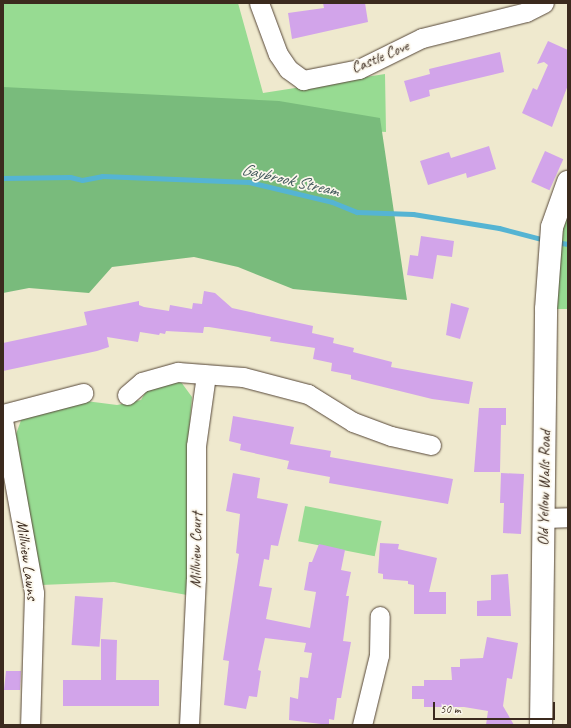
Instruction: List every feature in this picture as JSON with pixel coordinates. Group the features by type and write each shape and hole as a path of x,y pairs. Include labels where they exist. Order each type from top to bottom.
{"street":[{"name":"Castle Cove","path":"260,3 278,54 288,69 303,80 359,69 422,38 526,12 544,3"},
{"name":"Old Yellow Walls Road","path":"541,725 545,322 552,230 568,182"},
{"path":"127,395 142,382 160,375 178,372 243,377 275,384 308,394 353,422 391,436 431,445"},
{"name":"Millview Court","path":"189,725 196,579 196,446 206,375"},
{"path":"3,414 82,393"},
{"name":"Millview Lawns","path":"3,420 34,593 30,725"},
{"path":"544,518 568,517"},
{"path":"362,725 379,655 380,616"}],"green space":[{"path":"3,3 238,3 263,93 385,74 386,132 115,116 3,118"},
{"path":"3,87 279,101 380,118 407,300 293,289 238,267 194,257 112,267 89,293 29,288 3,293"},
{"path":"568,214 568,309 546,309 550,255"},
{"path":"181,382 192,397 188,445 187,595 114,582 41,585 16,434 23,415 78,400 117,405 141,400 148,388 155,384"},
{"path":"305,506 382,521 375,556 298,541"}],"building":[{"path":"323,3 365,3 368,22 292,39 288,13 324,8"},
{"path":"548,41 568,50 568,85 552,127 522,113 533,88 537,90 548,65 544,62 537,64"},
{"path":"500,52 504,72 429,90 430,96 410,102 404,81 430,74 429,69"},
{"path":"489,146 496,169 467,178 466,173 428,185 420,161 449,152 451,158"},
{"path":"545,151 563,159 549,190 531,182"},
{"path":"421,236 454,241 452,257 437,255 433,279 407,275 410,255 418,256"},
{"path":"204,291 215,293 232,308 313,326 312,333 334,338 333,343 354,348 353,352 392,362 391,367 473,382 469,404 432,399 351,379 351,375 331,371 332,363 313,359 315,348 270,341 271,337 209,327 204,327 203,333 166,331 165,334 160,333 159,335 140,332 138,342 107,337 109,347 97,351 3,371 3,343 87,325 84,312 139,301 139,305 144,307 169,311 170,305 192,309 193,303 202,304"},
{"path":"451,303 469,308 460,339 446,335"},
{"path":"479,408 506,408 506,425 501,425 500,472 474,472"},
{"path":"233,416 294,427 290,444 331,451 330,457 453,479 448,504 329,483 330,477 287,469 289,461 240,450 241,444 229,441"},
{"path":"233,473 260,478 257,498 288,504 278,546 271,545 269,560 264,559 259,586 272,588 266,619 310,628 316,592 304,590 309,562 312,562 319,544 345,550 341,570 351,572 346,596 349,596 343,641 351,642 341,698 337,698 334,720 329,719 329,725 289,720 290,697 298,699 300,677 308,678 312,653 304,652 306,643 265,638 258,670 261,671 257,697 249,696 246,709 224,705 229,661 223,660 239,554 236,553 240,514 226,511"},
{"path":"501,473 524,474 521,534 503,533 504,503 500,503"},
{"path":"380,543 399,544 398,549 437,558 429,592 446,592 446,614 414,614 414,585 408,584 408,581 383,579 383,574 378,573"},
{"path":"508,574 511,616 477,616 477,601 491,600 491,575"},
{"path":"75,596 103,598 100,647 72,645"},
{"path":"487,637 518,643 512,679 507,678 503,706 514,725 486,725 488,711 464,707 424,707 424,699 412,699 412,686 424,686 424,680 452,680 451,667 460,667 460,659 483,658"},
{"path":"101,639 117,640 116,680 159,680 159,706 63,706 63,680 101,680"},
{"path":"6,671 21,671 20,690 4,690"}],"waterway":[{"name":"Gaybrook Stream","path":"3,178 70,177 82,180 102,176 249,182 332,202 357,212 413,214 499,228 545,240"},
{"name":"Gaybrook Stream","path":"555,242 568,244"}]}
